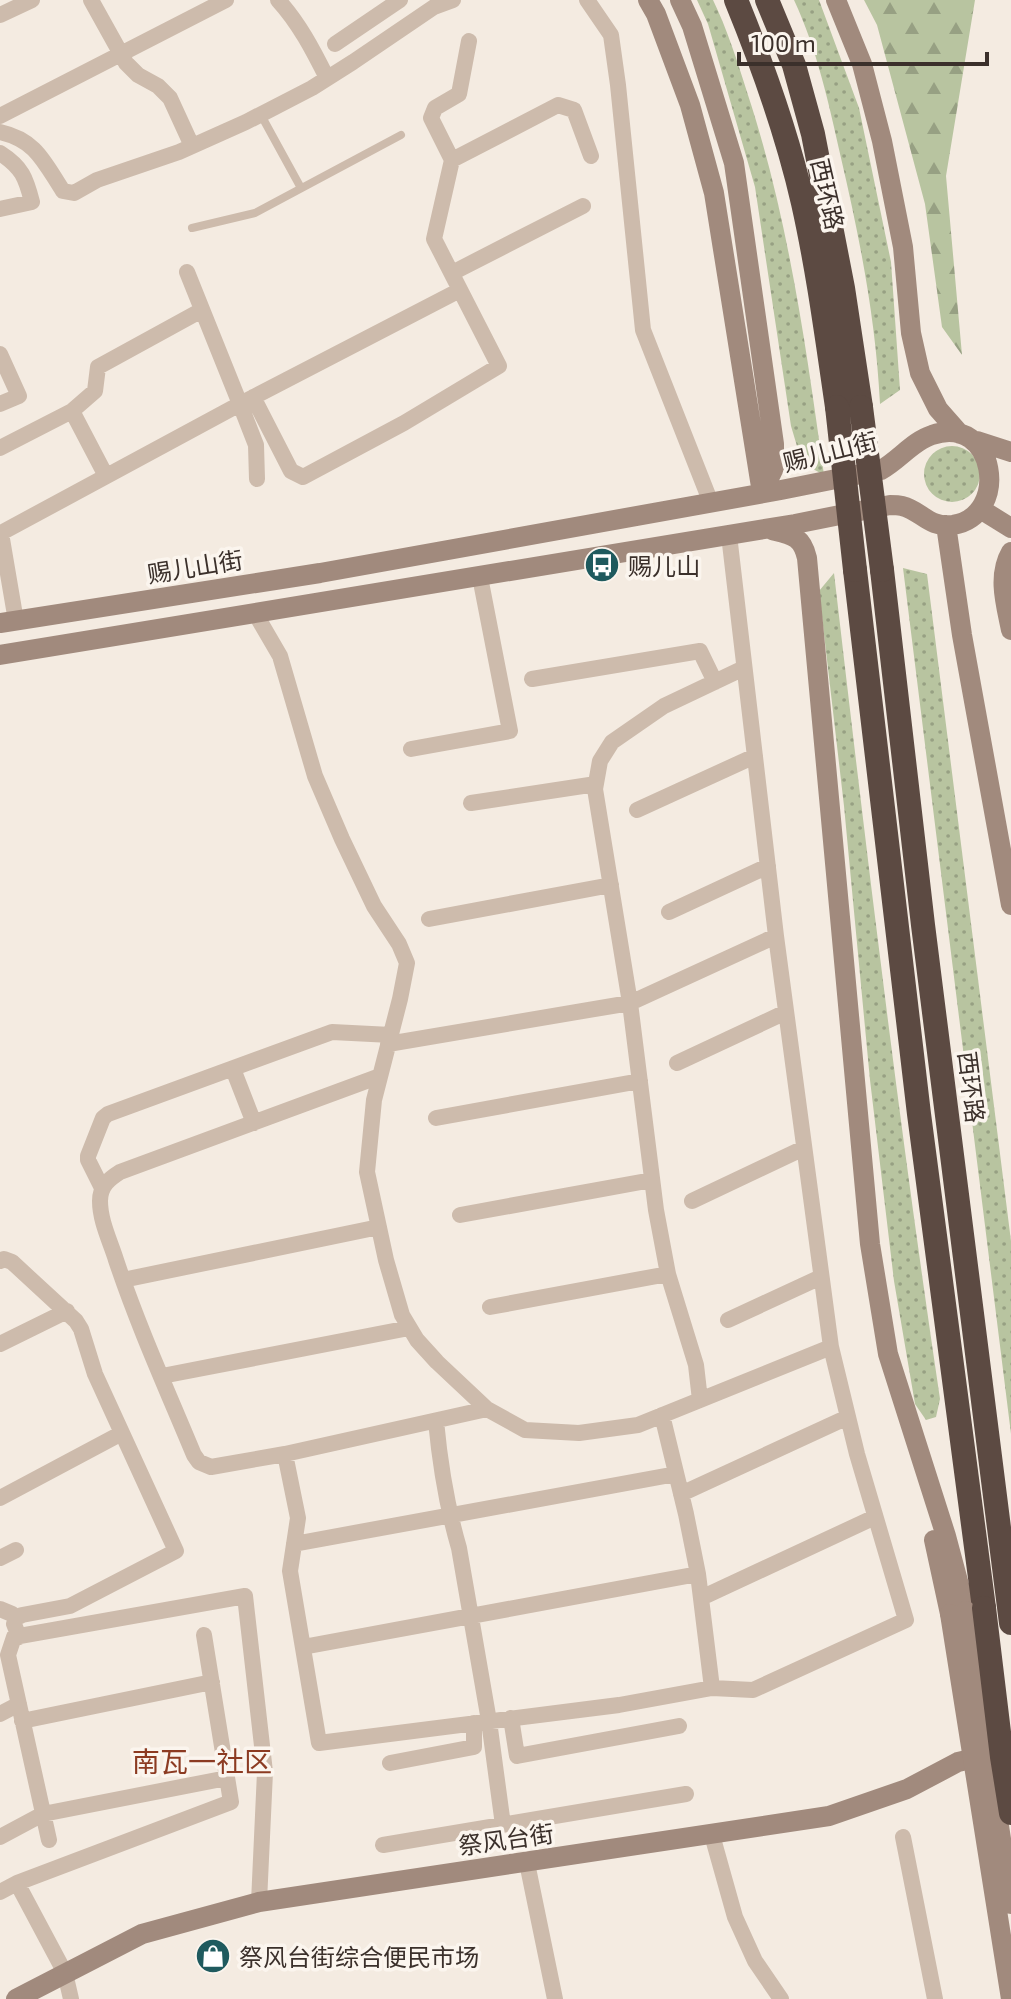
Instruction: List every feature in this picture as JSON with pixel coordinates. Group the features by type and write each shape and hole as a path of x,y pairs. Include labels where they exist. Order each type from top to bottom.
{"highway":[{"name":"西环路","path":"736,0 776,104 803,202 823,313 849,407 882,570 921,910 1010,1616"},
{"name":"西环路","path":"767,0 794,65 813,134 843,288 849,407"},
{"path":"849,407 855,570 919,1114 966,1611 1002,1757 1011,1813"}],"main road":[{"path":"648,0 690,105 714,193 762,493"},
{"path":"680,0 692,26 734,163 774,444 774,468 762,493"},
{"path":"836,0 862,64 882,141 903,247 911,333 920,373 938,409 985,452 992,466 994,481 986,503"},
{"name":"赐儿山街","path":"8,622 320,573 711,503 881,470 930,435 945,432 967,437"},
{"path":"967,437 1008,449"},
{"path":"0,655 769,529 890,505 902,506 940,525 955,525 970,520 1011,481"},
{"path":"986,503 1011,528"},
{"path":"946,525 962,635 1011,905"},
{"path":"769,529 799,539 807,558 870,1244 888,1354 946,1536 966,1611 1011,1904"},
{"path":"474,545 480,577"},
{"path":"1011,552 1003,586 1011,630"},
{"path":"966,1611 1011,1999"},
{"name":"祭风台街","path":"16,1999 142,1934 259,1902 829,1816 907,1789 958,1762 1011,1749"}],"street":[{"path":"91,0 126,63 170,98 192,146"},
{"path":"0,116 226,0"},
{"path":"278,0 308,40 327,78"},
{"path":"335,44 400,0"},
{"path":"0,132 17,136 35,149 63,191 74,193 97,180 192,146 261,115 327,78 434,7 453,0"},
{"path":"0,15 29,1"},
{"path":"583,1 611,35 643,330 711,503"},
{"path":"187,272 246,401 291,471 303,477 404,423 499,366 434,239 452,160 431,118 435,108 459,94 469,41"},
{"path":"452,160 558,105 574,110 591,156"},
{"path":"0,153 14,162 26,179 32,202 0,209"},
{"path":"452,273 583,206"},
{"path":"8,622 1,531 460,290"},
{"path":"0,448 72,411 95,391 98,367 202,310"},
{"path":"0,354 19,396 0,404"},
{"path":"246,401 256,445 257,479"},
{"path":"72,411 106,476"},
{"path":"285,1454 298,1518 290,1571 319,1743 619,1705 712,1688 753,1690 906,1620 875,1517 831,1347 776,936 729,535"},
{"path":"411,749 510,731 480,577"},
{"path":"255,613 280,656 315,776 342,839 374,906 399,944 407,963 374,1100 367,1172 386,1260 402,1315 417,1340 487,1409 525,1430 579,1433 638,1425 831,1347"},
{"path":"532,679 700,651 715,682"},
{"path":"700,1400 696,1365 668,1274 652,1180 630,1003 595,789 600,761 612,742 664,706 744,668"},
{"path":"637,810 755,756"},
{"path":"471,803 596,784"},
{"path":"669,912 768,866"},
{"path":"429,919 611,885"},
{"path":"102,1188 88,1156 103,1118 108,1114 332,1032 390,1039 630,1003 776,936"},
{"path":"677,1063 786,1012"},
{"path":"233,1069 254,1123"},
{"path":"380,1076 120,1172 102,1188 100,1200 106,1230 123,1280 199,1462 211,1467 285,1454 487,1409"},
{"path":"436,1118 640,1081"},
{"path":"692,1201 804,1148"},
{"path":"460,1215 652,1180"},
{"path":"123,1280 379,1227"},
{"path":"0,1261 12,1262 67,1311 81,1329 95,1374 176,1551 70,1606 16,1618 14,1624 19,1637"},
{"path":"490,1307 668,1274"},
{"path":"728,1320 821,1277"},
{"path":"0,1344 67,1311"},
{"path":"162,1376 409,1328"},
{"path":"662,1415 698,1574 712,1688"},
{"path":"681,1494 848,1417"},
{"path":"436,1421 450,1514 471,1616 481,1722 503,1825"},
{"path":"0,1498 122,1433"},
{"path":"294,1544 676,1474"},
{"path":"701,1598 875,1517"},
{"path":"0,1558 16,1550"},
{"path":"303,1647 698,1574"},
{"path":"49,1840 8,1655 14,1637 245,1596 265,1772 259,1902"},
{"path":"0,1609 16,1618"},
{"path":"0,1892 231,1802 204,1635"},
{"path":"22,1721 212,1682"},
{"path":"0,1714 19,1704"},
{"path":"511,1718 517,1756 679,1726"},
{"path":"390,1763 474,1747 481,1722"},
{"path":"0,1837 43,1814 227,1778"},
{"path":"383,1845 686,1794"},
{"path":"712,1835 735,1917 755,1961 781,1999"},
{"path":"903,1837 935,1999"},
{"path":"527,1863 555,1999"},
{"path":"17,1883 65,1973 71,1999"}],"lane":[{"path":"261,115 301,188"},
{"path":"192,228 255,213 401,135"}],"green space":[{"path":"697,0 713,0 723,22 774,186 794,282 824,475 802,463 791,426 755,187 708,24"},
{"path":"794,0 819,0 859,108 891,262 900,390 880,404 871,311 855,219 822,77"},
{"path":"864,0 975,0 946,176 962,355 942,327 925,204 877,25"},
{"path":"952,446 972,454 980,474 972,494 952,502 932,494 924,474 932,454"},
{"path":"903,568 927,574 1011,1241 1011,1434"},
{"path":"834,573 884,986 940,1399 936,1417 926,1420 915,1404 894,1281 870,1080 844,806 819,591"}],"place":[{"name":"赐儿山","path":"602,565"},
{"name":"祭风台街综合便民市场","path":"213,1956"}],"district":[{"name":"南瓦一社区","path":"202,1761"}]}
